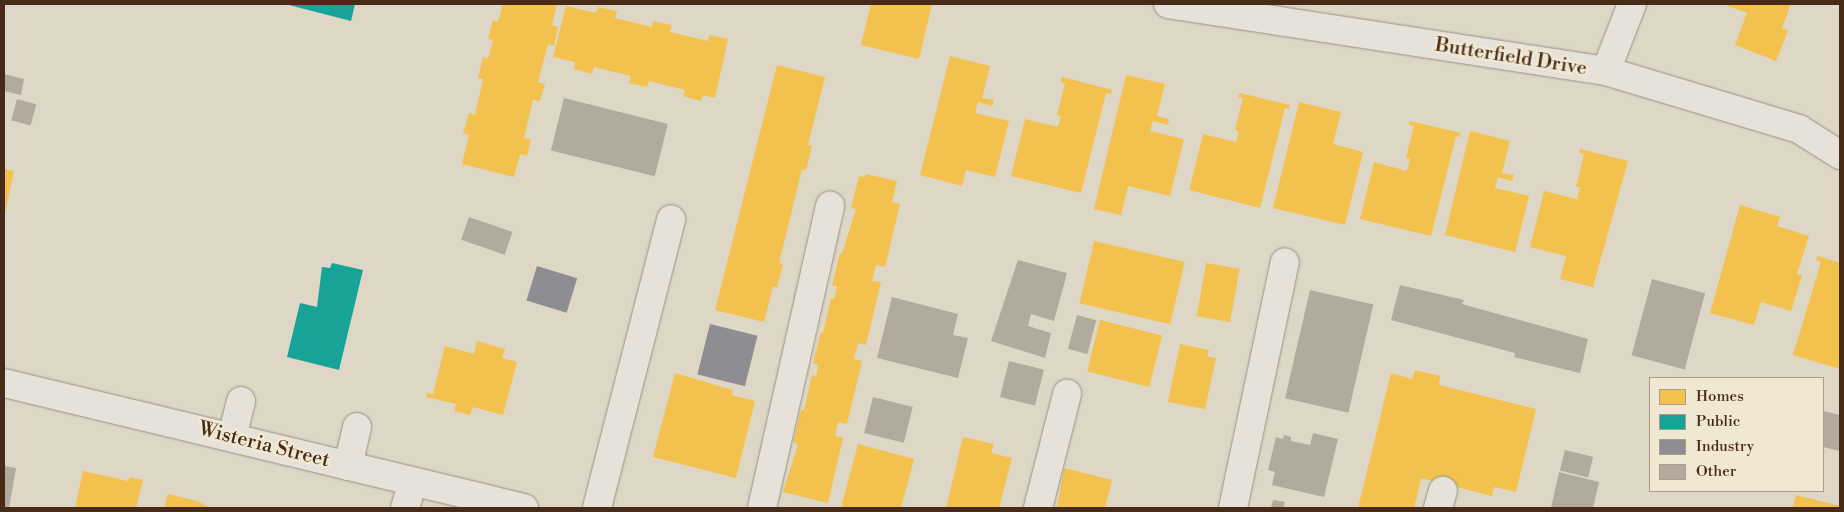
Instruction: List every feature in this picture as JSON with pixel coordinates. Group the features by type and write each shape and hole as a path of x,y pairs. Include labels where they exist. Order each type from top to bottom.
{"street":[{"name":"Butterfield Drive","path":"1168,4 1606,71 1799,129 1840,155"},
{"path":"1606,71 1632,4"},
{"path":"762,508 830,206"},
{"path":"598,508 671,219"},
{"path":"1233,508 1285,262"},
{"name":"Wisteria Street","path":"4,383 524,508"},
{"path":"1038,508 1067,394"},
{"path":"232,438 241,401"},
{"path":"348,466 357,427"},
{"path":"405,508 413,482"}],"building: Homes":[{"path":"503,4 557,4 552,25 558,27 554,46 548,44 538,82 545,84 540,101 533,100 524,138 531,139 527,156 520,154 514,177 462,164 469,135 463,134 469,113 475,115 483,79 478,78 483,57 488,59 493,40 488,39 493,20 498,22"},
{"path":"871,4 932,4 919,59 861,45"},
{"path":"1723,4 1791,4 1782,28 1788,31 1776,61 1735,45 1747,13"},
{"path":"566,6 596,13 598,7 617,11 615,18 652,27 653,21 672,25 670,32 708,41 709,35 728,39 715,98 703,95 701,101 683,96 685,90 649,81 647,87 629,83 631,76 594,67 592,74 574,69 575,62 553,57"},
{"path":"950,56 990,66 982,98 994,100 992,106 978,102 975,113 1009,121 995,177 966,170 962,186 920,175"},
{"path":"777,65 825,77 808,145 812,146 806,170 802,169 779,263 783,264 777,288 773,286 764,322 715,310"},
{"path":"1126,75 1165,84 1157,116 1169,119 1168,125 1153,121 1150,131 1184,139 1170,196 1128,186 1121,215 1094,209"},
{"path":"1062,77 1112,90 1111,94 1106,93 1081,193 1011,176 1025,119 1058,127 1061,116 1057,115 1065,83 1061,82"},
{"path":"1240,93 1290,105 1289,109 1285,108 1260,208 1189,190 1203,134 1236,142 1239,131 1235,130 1243,98 1238,97"},
{"path":"1299,102 1341,112 1333,144 1363,152 1345,225 1273,208"},
{"path":"1410,121 1461,133 1460,137 1456,136 1431,236 1360,219 1374,162 1407,171 1410,159 1406,158 1414,126 1409,125"},
{"path":"1470,131 1510,141 1502,173 1514,175 1512,181 1498,177 1495,188 1529,196 1515,252 1445,235"},
{"path":"1580,149 1628,161 1593,287 1560,279 1566,256 1530,247 1544,191 1577,199 1580,187 1576,187 1584,154 1579,153"},
{"path":"4,169 14,171 5,213 4,213"},
{"path":"866,174 897,181 892,202 900,204 885,267 876,265 872,281 881,282 866,345 858,343 854,359 862,361 847,424 838,422 835,436 843,438 828,503 783,492 798,444 793,442 801,410 804,410 812,375 816,377 818,365 813,363 821,332 823,333 831,298 834,299 837,286 832,286 840,253 842,254 856,209 851,208 859,176 865,177"},
{"path":"1740,205 1780,217 1777,226 1809,236 1797,274 1802,275 1791,311 1761,302 1754,325 1710,313"},
{"path":"1094,241 1185,262 1170,324 1080,303"},
{"path":"1818,256 1840,263 1840,369 1793,355 1821,262 1816,260"},
{"path":"1206,263 1239,269 1230,322 1197,316"},
{"path":"1100,320 1162,335 1149,387 1087,371"},
{"path":"477,341 505,349 502,358 517,362 503,415 473,407 470,415 454,411 456,404 426,397 427,393 433,394 445,346 474,354"},
{"path":"1180,344 1209,350 1207,356 1216,358 1205,409 1168,402"},
{"path":"1415,370 1440,376 1439,385 1536,409 1516,492 1494,487 1492,496 1421,478 1414,508 1358,508 1391,373 1412,379"},
{"path":"675,373 733,390 732,395 755,401 736,478 653,457"},
{"path":"963,437 994,444 991,453 1012,458 999,508 946,508"},
{"path":"858,444 914,459 901,508 841,508"},
{"path":"1064,468 1112,480 1105,508 1057,508"},
{"path":"83,471 128,481 129,477 143,480 136,508 75,508"},
{"path":"168,494 197,501 211,508 164,508"},
{"path":"1796,495 1840,506 1840,508 1793,508"}],"building: Public":[{"path":"285,4 355,4 351,21"},
{"path":"332,263 363,270 339,370 287,357 300,303 317,307 322,267 330,268"}],"building: Industry":[{"path":"537,266 577,278 567,313 526,300"},
{"path":"710,324 758,336 745,386 697,374"}],"building: Other":[{"path":"4,74 24,79 21,95 4,91"},
{"path":"564,98 668,124 655,176 551,150"},
{"path":"17,99 36,104 31,125 11,120"},
{"path":"469,217 512,232 505,255 461,240"},
{"path":"1018,260 1067,273 1054,321 1031,314 1028,326 1051,333 1045,358 991,341"},
{"path":"1652,279 1705,293 1685,370 1632,355"},
{"path":"1400,285 1464,300 1462,304 1588,339 1580,373 1514,357 1515,353 1391,320"},
{"path":"1310,290 1373,305 1348,413 1285,398"},
{"path":"892,297 958,314 953,335 968,338 958,378 877,358"},
{"path":"1077,315 1096,320 1087,354 1068,349"},
{"path":"1009,361 1044,370 1035,406 1000,397"},
{"path":"873,397 913,407 904,443 864,433"},
{"path":"1824,411 1840,415 1840,451 1824,447"},
{"path":"1313,433 1338,439 1324,497 1272,485 1275,472 1268,470 1276,437 1283,439 1284,435 1291,437 1291,441 1310,445"},
{"path":"1565,450 1593,457 1588,477 1560,470"},
{"path":"4,466 16,468 9,508 4,508"},
{"path":"1559,472 1599,482 1593,508 1551,508"},
{"path":"1273,500 1285,502 1283,508 1271,508"}]}
